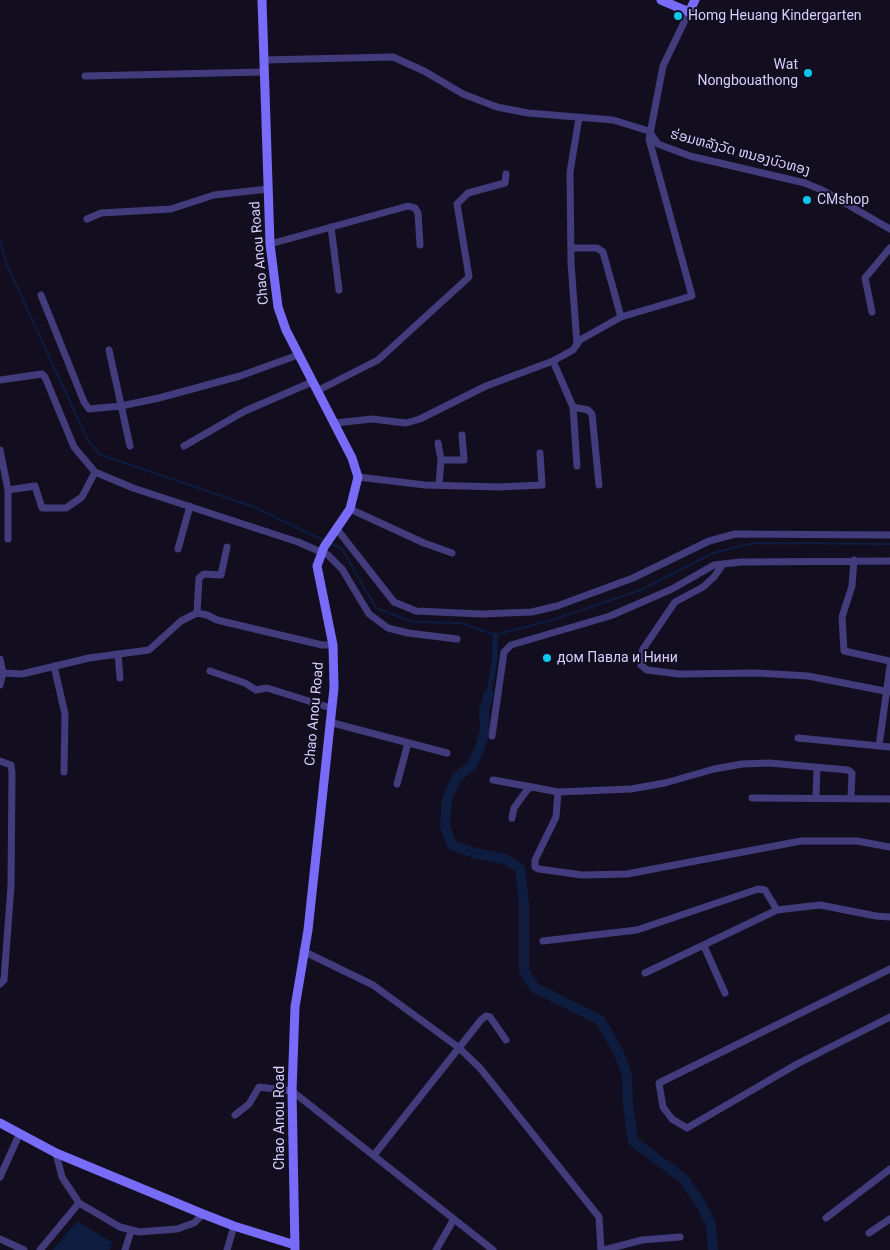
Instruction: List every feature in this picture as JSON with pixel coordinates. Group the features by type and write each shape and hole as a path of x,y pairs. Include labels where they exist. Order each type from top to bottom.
{"street":[{"name":"Chao Anou Road","path":"262,0 270,244 278,307 298,355 335,423 354,463 358,477 350,509 323,549 317,566 333,645 334,688 310,909 296,1007 292,1091 295,1248"},
{"path":"661,0 689,12"},
{"path":"335,423 372,419 397,423 412,422 486,386 553,361 574,350 577,344 600,327 621,317 691,298 693,294 650,148 649,132 663,66 695,0"},
{"name":"ຮ່ອມຫລັງວັດ ຫນອງບົວທອງ","path":"263,60 386,56 406,62 463,94 497,108 528,113 613,120 649,132 658,144 690,156 783,177 824,190 890,229"},
{"path":"85,76 263,72"},
{"path":"577,344 571,248 570,172 579,118"},
{"path":"317,391 378,360 468,277 458,204 468,193 505,183 506,174"},
{"path":"87,219 101,212 171,209 214,195 268,189"},
{"path":"270,244 412,207 418,213 420,245"},
{"path":"331,227 339,290"},
{"path":"571,248 597,248 602,252 621,317"},
{"path":"872,312 865,278 890,248"},
{"path":"41,295 86,406 93,409 121,406 240,376 298,355"},
{"path":"109,350 130,446"},
{"path":"553,361 572,407 577,466"},
{"path":"0,380 42,374 74,447 95,472 133,488 323,549 334,559 369,614 388,628 408,633 457,639"},
{"path":"184,446 245,411 312,382"},
{"path":"572,407 588,410 592,414 599,485"},
{"path":"441,460 464,460 462,435"},
{"path":"438,443 441,460 439,485"},
{"path":"0,452 8,490 8,539"},
{"path":"358,477 425,485 506,487 542,485 540,453"},
{"path":"8,490 35,486 42,508 66,508 82,497 95,472"},
{"path":"178,549 190,506"},
{"path":"350,509 424,543 452,553"},
{"path":"336,528 394,602 416,611 481,614 532,612 557,606 633,578 702,544 735,534 890,535"},
{"path":"197,613 199,578 204,574 221,575 227,547"},
{"path":"854,560 852,586 842,617 844,650 890,661"},
{"path":"492,736 504,652 507,648 610,616 672,589 714,565 854,560 890,561"},
{"path":"723,564 714,577 703,587 675,602 643,649 640,659 641,665 647,670 679,674 757,673 808,676 888,692"},
{"path":"3,674 22,674 89,658 152,648 181,621 197,613 208,615 217,620 322,645 333,645"},
{"path":"118,654 120,678"},
{"path":"0,659 3,674 0,685"},
{"path":"54,666 65,714 64,772"},
{"path":"879,746 888,692 890,666"},
{"path":"210,671 246,683 256,690 267,688 331,708"},
{"path":"329,722 447,753"},
{"path":"798,738 890,748"},
{"path":"397,784 408,743"},
{"path":"0,761 11,764 12,772 11,886 4,980 0,984"},
{"path":"493,780 558,792 631,789 665,783 714,769 742,764 769,763 850,771 851,797"},
{"path":"816,798 817,768"},
{"path":"512,818 514,808 527,790 532,787"},
{"path":"558,792 556,817 535,860 535,867 539,869 582,875 628,874 801,841 857,841 890,848"},
{"path":"752,798 851,797 890,799"},
{"path":"543,941 637,930 758,889 766,890 777,910"},
{"path":"645,973 777,910 820,905 890,917"},
{"path":"704,946 725,993"},
{"path":"304,951 373,985 458,1047 480,1068 599,1217 602,1250 642,1240 680,1236"},
{"path":"890,969 659,1083 663,1107 672,1119 687,1128 797,1064 890,1017"},
{"path":"374,1155 458,1047 486,1016 495,1022 506,1040"},
{"path":"235,1115 249,1104 259,1087 292,1091 493,1250"},
{"path":"0,1123 56,1153 203,1214 295,1248"},
{"path":"0,1177 19,1134"},
{"path":"56,1153 62,1177 79,1204 120,1227 131,1231 157,1232 178,1229 194,1223 203,1214"},
{"path":"826,1218 890,1169"},
{"path":"40,1250 79,1204"},
{"path":"436,1250 454,1219"},
{"path":"870,1233 890,1219"},
{"path":"227,1250 234,1226"},
{"path":"125,1250 131,1231"},
{"path":"0,1239 24,1250"}],"water":[{"path":"77,1221 112,1242 110,1250 53,1250"}],"waterway":[{"path":"0,240 7,265 88,441 101,455 254,507 325,541"},
{"path":"330,543 342,549 376,608 413,622 461,623 495,635 549,621 641,590 713,553 754,543 890,544"},
{"path":"489,694 495,658 495,635"},
{"path":"489,694 484,711 485,729 480,748 471,766 457,777 447,799 445,827 452,845 474,853 505,859 520,868 524,903 524,971 535,988 600,1020 619,1053 627,1076 628,1105 633,1141 684,1179 702,1206 711,1225 713,1250"}],"place":[{"name":"Homg Heuang Kindergarten","path":"678,16"},
{"name":"Wat Nongbouathong","path":"808,73"},
{"name":"CMshop","path":"807,200"},
{"name":"дом Павла и Нини","path":"547,658"}]}
